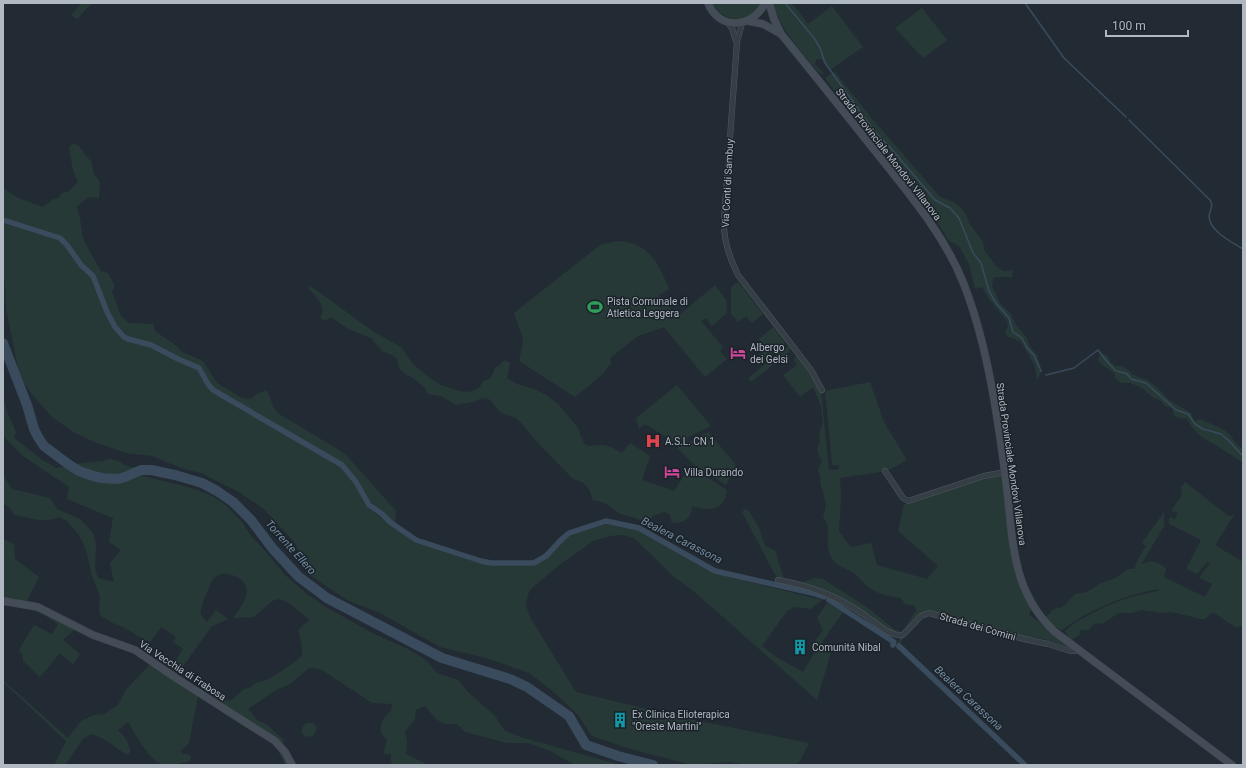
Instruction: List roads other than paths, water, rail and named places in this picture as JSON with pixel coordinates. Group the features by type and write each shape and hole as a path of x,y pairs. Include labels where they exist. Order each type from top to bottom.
{"main road":[{"path":"708,3 712,12 728,22"},
{"path":"745,22 756,16 762,10 765,3"},
{"name":"Strada Provinciale Mondovì Villanova","path":"769,3 781,34 916,202 946,247 956,265 970,301 988,366 1005,472 1015,560 1021,582 1030,600 1048,626 1079,651 1232,765"},
{"name":"Strada Provinciale Mondovì Villanova","path":"728,22 762,24 781,34"},
{"name":"Via Vecchia di Frabosa","path":"3,601 38,607 93,635 128,647 140,653 176,678 275,741 285,752 292,765"}],"street":[{"name":"Via Conti di Sambuy","path":"728,22 737,42"},
{"name":"Via Conti di Sambuy","path":"745,22 737,42 724,226 727,248 732,264 741,279 811,370 822,390"},
{"path":"885,471 903,498 908,500 984,476 1005,472"},
{"name":"Strada dei Comini","path":"778,580 811,587 830,594 859,611 889,632 896,634 903,635 920,616 929,613 1070,651 1079,651"}],"waterway":[{"path":"785,3 814,38 820,48 825,63 874,131 889,146 935,200 950,208 959,218 973,253 981,263 989,291 996,303 1009,318 1013,332 1022,338 1027,348 1034,355 1041,371"},
{"path":"1025,3 1064,58 1126,117"},
{"path":"1129,120 1210,200 1212,206 1209,216 1213,226 1222,236 1243,249"},
{"name":"Bealera Carassona","path":"3,220 60,238 67,245 81,265 93,276 107,312 115,327 124,337 151,345 199,368 213,390 251,412"},
{"name":"Torrente Ellero","path":"3,343 38,437 44,446 68,464 79,471 102,478 118,479 141,470 151,470 202,483 233,502 251,520 273,549 299,577 327,598 442,658 510,679 527,687 569,716 586,745 618,756 653,765"},
{"path":"1046,375 1074,368 1098,350 1115,370 1125,373 1131,379 1146,383 1176,410 1188,414 1195,424 1203,429 1221,434 1243,456"},
{"name":"Bealera Carassona","path":"254,414 342,465 356,482 369,505 416,540 481,561 491,563 534,563 546,556 569,533 606,521 639,528 715,571 824,597"},
{"path":"829,600 894,642 893,645"},
{"name":"Bealera Carassona","path":"899,646 1008,749"},
{"name":"Bealera Carassona","path":"1009,750 1025,765"}],"place":[{"name":"Pista Comunale di Atletica Leggera","path":"595,307"},
{"name":"Albergo dei Gelsi","path":"738,353"},
{"name":"A.S.L. CN 1","path":"653,441"},
{"name":"Villa Durando","path":"672,472"},
{"name":"Comunità Nibal","path":"800,647"},
{"name":"Ex Clinica Elioterapica \"Oreste Martini\"","path":"620,720"}]}
